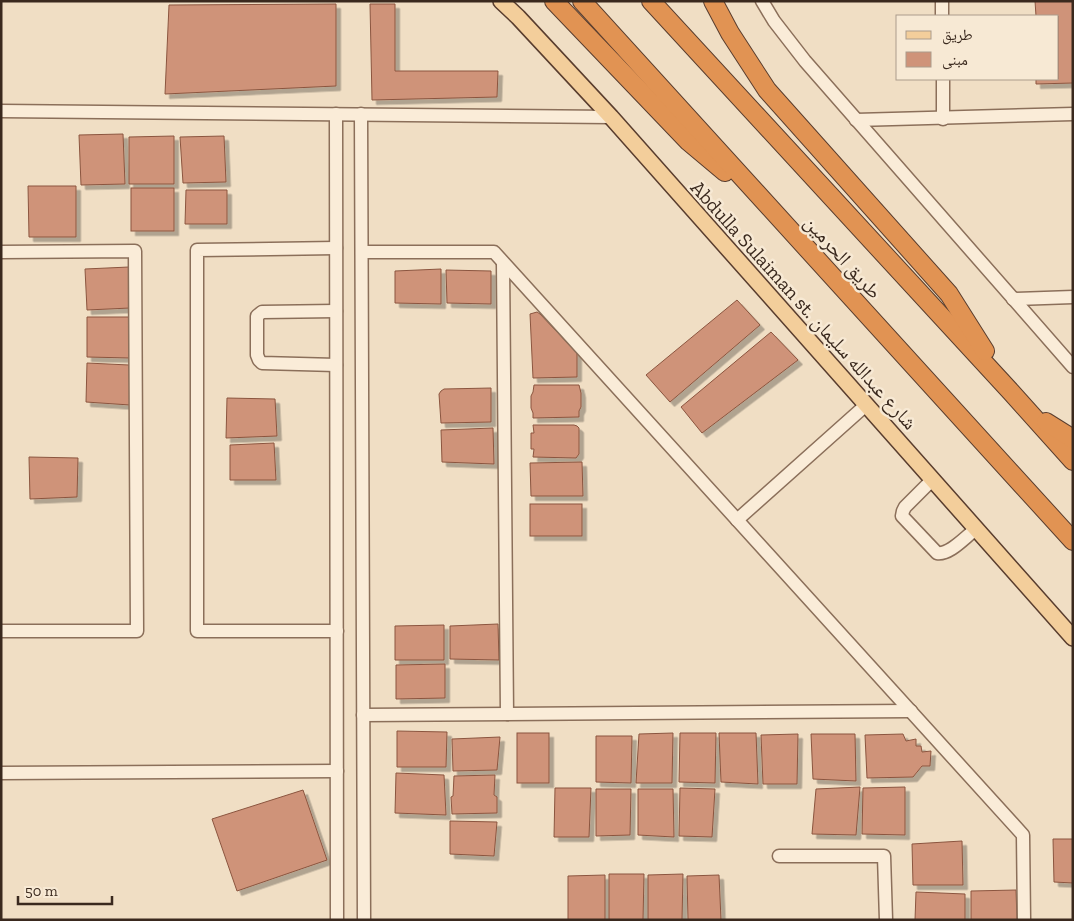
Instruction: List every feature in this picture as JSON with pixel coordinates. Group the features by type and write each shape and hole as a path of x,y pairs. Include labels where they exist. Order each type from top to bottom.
{"highway":[{"path":"554,1 688,140 779,218"},
{"name":"طريق الحرمين","path":"582,1 1073,541"},
{"name":"طريق الحرمين","path":"651,1 1073,461"},
{"path":"713,1 730,33 767,90 948,294 1011,392"},
{"path":"1027,410 1073,439"}],"main road":[{"name":"Abdulla Sulaiman st. شارع عبدالله سليمان","path":"501,1 611,117 1073,638"}],"street":[{"path":"762,1 774,21 804,61 1073,367"},
{"path":"942,1 942,15"},
{"path":"943,80 943,119"},
{"path":"1,111 611,117"},
{"path":"336,114 337,920"},
{"path":"361,114 364,920"},
{"path":"856,120 1073,114"},
{"path":"336,248 197,250 197,631 337,631"},
{"path":"1,252 136,251 137,631 1,631"},
{"path":"362,252 494,252 1023,835 1024,920"},
{"path":"503,263 507,714"},
{"path":"1013,298 1073,297"},
{"path":"336,311 262,312 257,316 257,355 262,363 336,365"},
{"path":"737,520 866,405"},
{"path":"932,480 905,507 902,516 936,554 948,552 976,529"},
{"path":"363,715 911,711"},
{"path":"1,773 337,771"},
{"path":"779,856 884,856 886,920"}],"building":[{"path":"1035,1 1073,1 1073,83 1036,84 1036,80 1059,80 1059,15 1036,15"},
{"path":"336,4 336,86 165,94 169,5"},
{"path":"370,4 395,4 395,71 498,71 497,97 372,100"},
{"path":"123,134 125,184 81,185 79,135"},
{"path":"174,136 174,184 129,184 129,137"},
{"path":"224,136 226,182 183,183 180,137"},
{"path":"28,186 76,186 76,237 29,237"},
{"path":"131,188 174,188 174,231 131,231"},
{"path":"186,190 227,190 227,224 185,224"},
{"path":"129,267 130,308 87,310 85,269"},
{"path":"441,269 441,304 395,303 395,271"},
{"path":"446,270 491,271 491,304 447,303"},
{"path":"737,300 760,325 670,402 646,375"},
{"path":"537,312 577,353 577,377 533,378 530,314"},
{"path":"87,317 131,317 130,358 87,357"},
{"path":"771,332 798,360 702,433 681,407"},
{"path":"87,363 129,365 130,405 86,402"},
{"path":"534,385 579,385 581,407 579,417 533,418 531,396"},
{"path":"491,388 491,422 441,423 439,394 441,391 444,389"},
{"path":"227,398 275,399 277,436 226,438"},
{"path":"533,425 577,426 579,428 579,454 576,458 533,457 534,449 531,449 531,433 534,433"},
{"path":"493,428 494,464 442,462 441,430"},
{"path":"274,443 276,480 230,480 230,445"},
{"path":"29,457 78,458 77,497 30,499"},
{"path":"582,462 583,496 531,496 530,463"},
{"path":"530,504 582,504 582,536 530,536"},
{"path":"498,624 499,660 450,659 450,626"},
{"path":"444,625 444,660 395,660 395,626"},
{"path":"445,664 445,698 396,699 396,665"},
{"path":"397,731 447,732 446,767 397,767"},
{"path":"517,733 549,733 549,783 517,783"},
{"path":"673,733 672,783 636,783 639,734"},
{"path":"680,733 716,733 715,783 679,782"},
{"path":"719,733 756,733 758,784 721,782"},
{"path":"798,734 797,784 763,784 761,735"},
{"path":"811,734 855,734 856,781 813,779"},
{"path":"903,734 906,741 916,739 916,746 921,746 922,752 931,751 930,766 922,766 913,777 867,778 865,735"},
{"path":"596,736 632,736 631,783 596,782"},
{"path":"500,737 497,770 453,771 452,739"},
{"path":"396,773 444,775 446,815 395,813"},
{"path":"495,775 494,795 497,797 497,813 452,814 451,797 453,796 454,776"},
{"path":"860,787 856,835 812,834 816,789"},
{"path":"905,787 905,835 862,834 863,788"},
{"path":"555,788 591,788 589,837 554,837"},
{"path":"680,788 715,789 712,837 679,836"},
{"path":"596,789 631,789 630,835 596,836"},
{"path":"638,789 673,789 674,837 638,835"},
{"path":"303,790 327,860 237,891 212,819"},
{"path":"450,821 497,822 494,856 450,854"},
{"path":"1053,839 1073,839 1073,883 1054,882"},
{"path":"962,841 963,885 913,885 912,844"},
{"path":"609,874 644,874 643,920 609,920"},
{"path":"683,874 682,920 648,920 648,875"},
{"path":"605,875 605,920 568,920 568,876"},
{"path":"719,875 721,920 688,920 687,876"},
{"path":"1016,890 1017,920 971,920 971,891"},
{"path":"916,892 965,894 965,920 915,920"}]}
